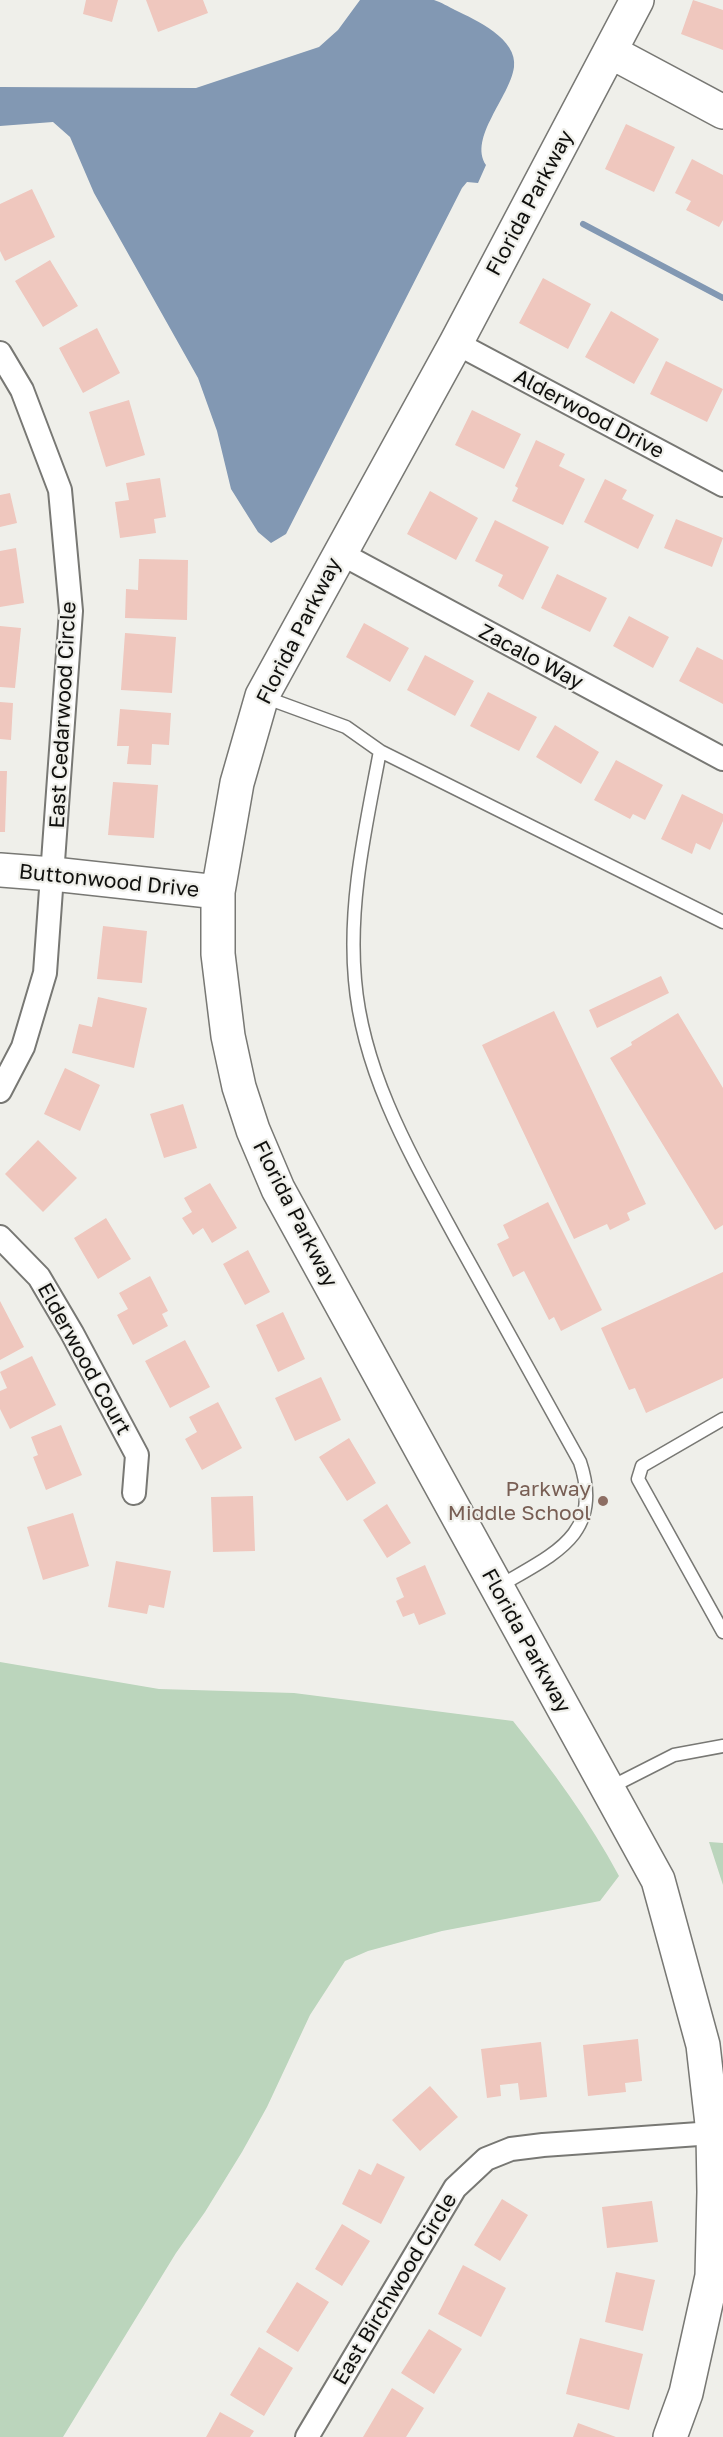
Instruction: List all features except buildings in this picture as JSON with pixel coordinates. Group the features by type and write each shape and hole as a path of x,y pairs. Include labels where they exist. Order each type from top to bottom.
{"street":[{"name":"Florida Parkway","path":"637,0 456,343 262,696 237,783 218,892 218,954 228,1036 239,1087 253,1130 278,1189 658,1880 703,2045 713,2133 717,2276 686,2393 670,2437"},
{"path":"611,52 723,112"},
{"name":"Alderwood Drive","path":"456,343 723,485"},
{"name":"East Cedarwood Circle","path":"0,353 22,390 60,490 71,610 45,973 23,1047 0,1091"},
{"name":"Zacalo Way","path":"340,553 723,759"},
{"name":"Buttonwood Drive","path":"0,870 218,892"},
{"name":"Elderwood Court","path":"0,1237 39,1277 72,1333 137,1455 135,1494"},
{"name":"East Birchwood Circle","path":"306,2437 455,2188 486,2159 511,2149 543,2145 713,2133"}],"lane":[{"path":"262,696 346,728 380,751 723,922"},
{"path":"380,751 356,885 355,982 364,1041 380,1088 412,1158 580,1462 587,1487 585,1511 568,1543 497,1588"},
{"path":"723,1419 642,1466 638,1479 723,1632"},
{"path":"608,1789 674,1755 723,1746"}],"green space":[{"path":"0,1662 159,1689 294,1693 513,1721 570,1796 619,1876 600,1901 442,1931 368,1951 345,1961 310,2015 267,2107 242,2152 205,2212 176,2253 63,2437 0,2437"},
{"path":"709,1842 723,1843 723,1885"}],"water":[{"path":"360,0 434,0 439,2 474,19 503,39 513,57 514,67 511,79 486,130 482,143 482,154 486,165 478,183 467,182 462,188 286,534 271,543 258,532 231,489 217,431 198,378 94,193 70,137 53,122 0,126 0,87 196,88 319,47 338,30"}],"waterway":[{"path":"583,224 723,298"}],"place":[{"name":"Parkway Middle School","path":"603,1501"}]}
